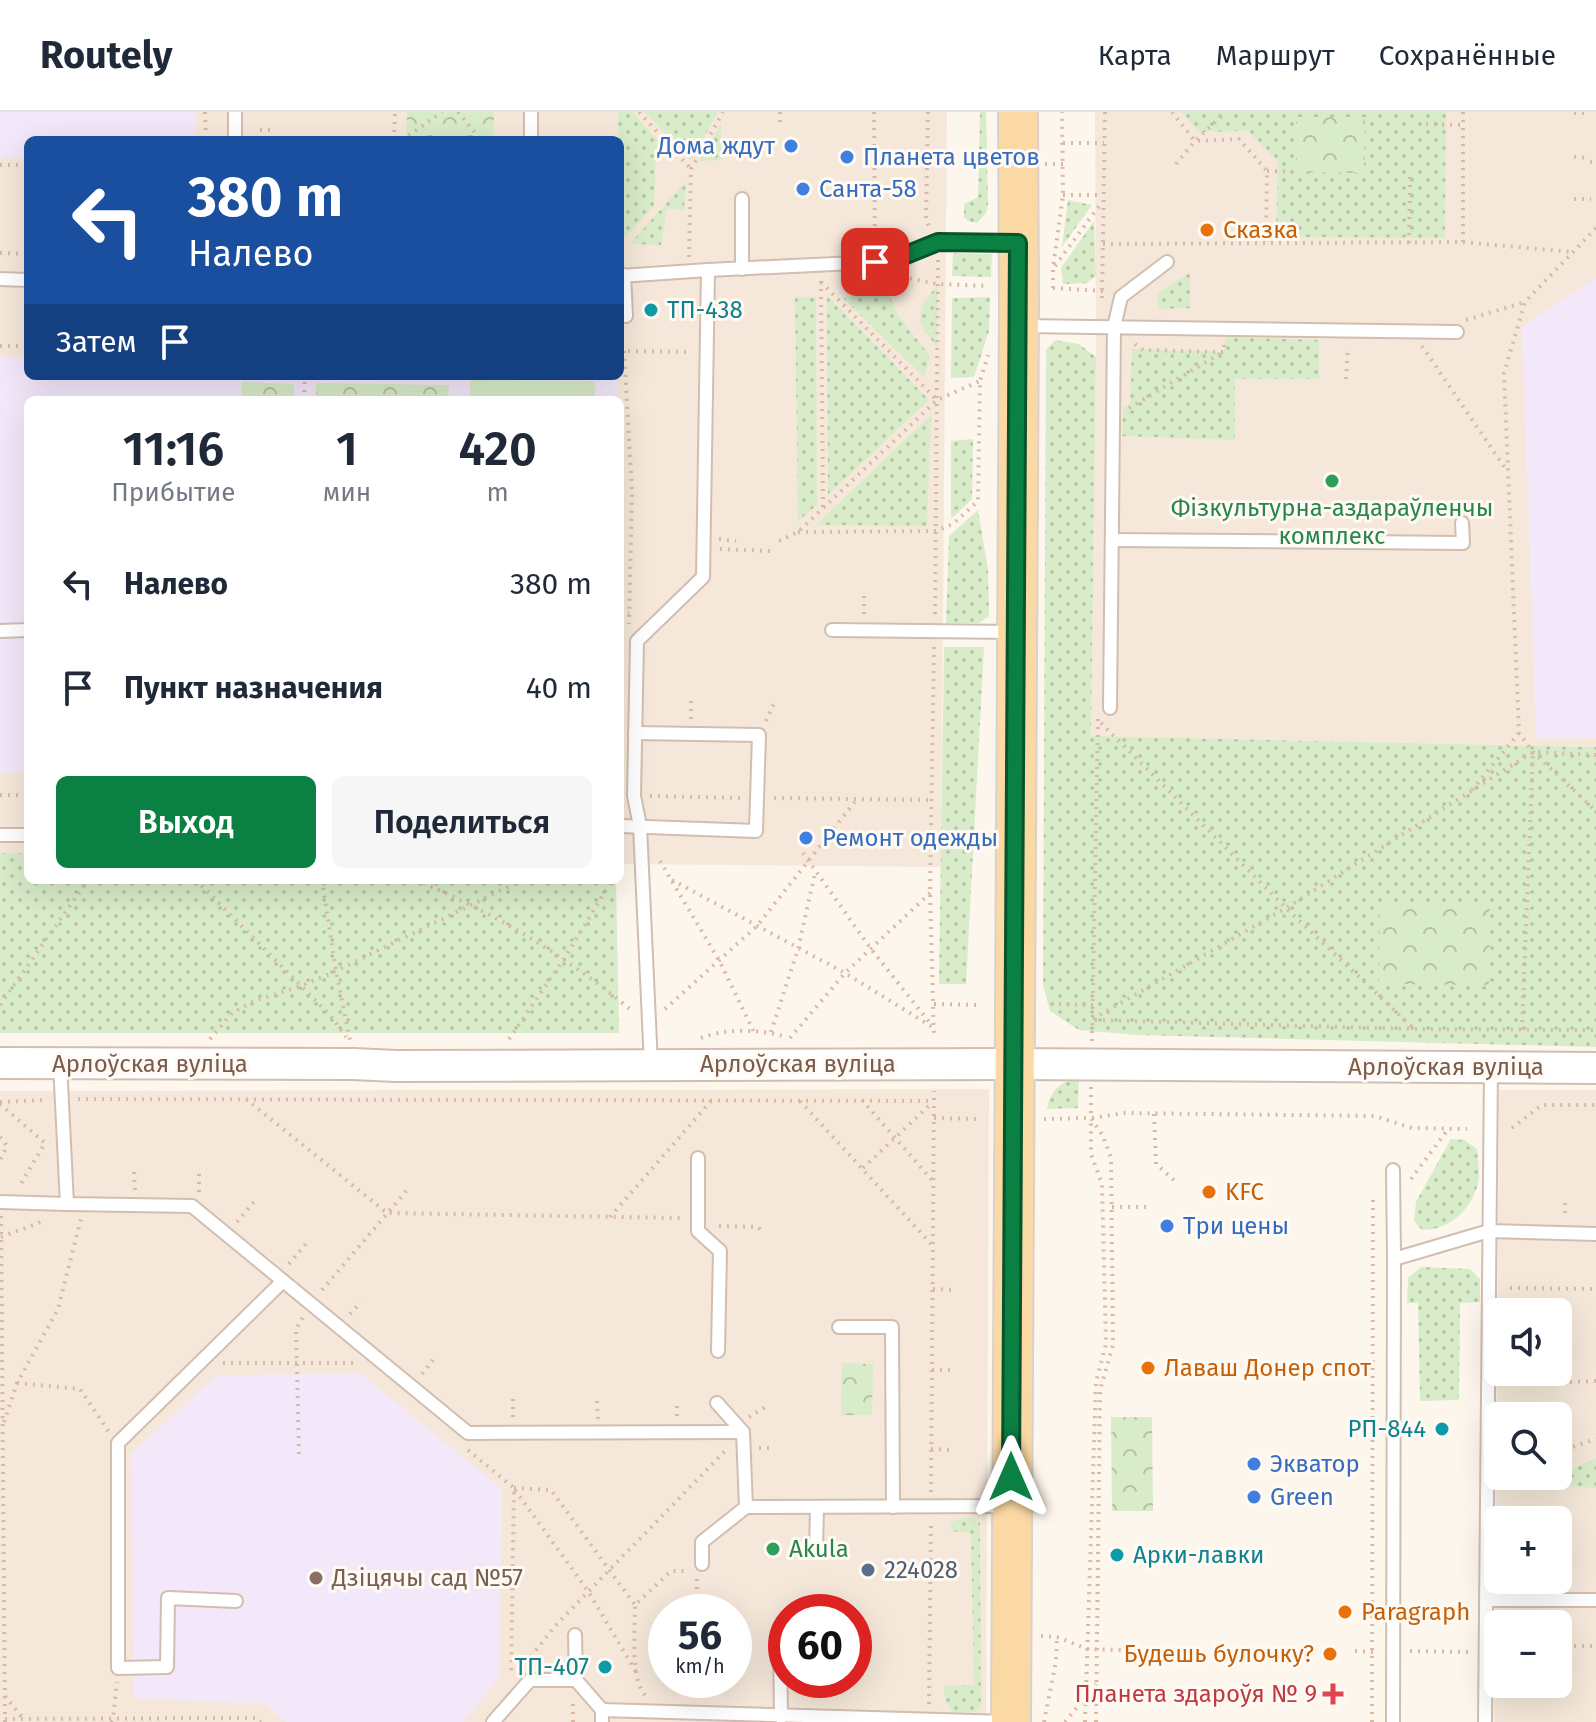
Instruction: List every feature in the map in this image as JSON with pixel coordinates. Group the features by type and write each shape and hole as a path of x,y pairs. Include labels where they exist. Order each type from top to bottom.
{"main road":[{"path":"1011,1722 1018,112"}],"street":[{"name":"Арлоўская вуліца","path":"0,1063 1596,1068"}],"lane":[{"path":"235,112 235,136"},
{"path":"531,112 531,136"},
{"path":"742,199 742,269"},
{"path":"624,276 875,262 896,259 938,242 1018,243"},
{"path":"1110,708 1114,327 1121,297 1167,262"},
{"path":"651,1065 640,826 634,796 637,641 703,577 708,270"},
{"path":"0,279 24,280"},
{"path":"624,296 626,316"},
{"path":"1019,326 1457,332"},
{"path":"1112,540 1463,543 1462,523"},
{"path":"0,631 24,630"},
{"path":"832,630 1017,632"},
{"path":"624,826 756,831 759,735 635,733"},
{"path":"0,835 24,835"},
{"path":"60,1063 67,1204"},
{"path":"1487,1610 1491,1068"},
{"path":"698,1158 698,1231 720,1251 718,1351"},
{"path":"1393,1170 1393,1722"},
{"path":"3,1202 192,1206 468,1433 743,1426"},
{"path":"1394,1259 1489,1231 1596,1234"},
{"path":"236,1601 168,1598 167,1667 118,1668 118,1443 283,1281"},
{"path":"839,1327 892,1327 893,1507"},
{"path":"717,1403 743,1426 746,1507"},
{"path":"700,1568 702,1542 746,1507 1011,1506"},
{"path":"816,1551 817,1507"},
{"path":"1487,1600 1596,1600"},
{"path":"575,1635 576,1680 602,1716 1011,1722"},
{"path":"493,1722 530,1680 576,1680"},
{"path":"781,1698 781,1717"},
{"path":"1485,1698 1485,1722"}],"path":[{"path":"205,112 206,136"},
{"path":"394,136 395,112"},
{"path":"408,136 442,112"},
{"path":"458,112 478,136"},
{"path":"639,112 691,169"},
{"path":"688,271 691,169 723,112"},
{"path":"780,112 780,122"},
{"path":"874,112 874,221"},
{"path":"928,112 926,220 938,242"},
{"path":"1053,288 1063,195 1062,112"},
{"path":"1172,112 1195,141"},
{"path":"1176,164 1226,112"},
{"path":"1463,112 1463,242"},
{"path":"1574,113 1589,113"},
{"path":"1426,124 1463,125"},
{"path":"260,130 273,130"},
{"path":"1195,141 1239,139 1267,171 1266,242"},
{"path":"1063,143 1104,143"},
{"path":"1574,157 1592,160"},
{"path":"0,165 24,165"},
{"path":"1267,171 1296,172"},
{"path":"1409,243 1410,173"},
{"path":"1053,268 1103,198 1063,195"},
{"path":"1574,199 1591,199"},
{"path":"1596,228 1525,302 1504,373 1519,733 1533,752 1596,811"},
{"path":"1103,244 1463,242 1571,252"},
{"path":"0,253 24,254"},
{"path":"890,278 905,276 938,284 994,286"},
{"path":"821,281 835,281"},
{"path":"821,281 937,400"},
{"path":"821,281 823,509"},
{"path":"1038,288 1103,291"},
{"path":"1346,379 1348,341"},
{"path":"1419,342 1508,473"},
{"path":"0,346 24,346"},
{"path":"798,532 936,531 953,524 978,501 980,381 989,350"},
{"path":"624,351 707,352"},
{"path":"1113,418 1224,352"},
{"path":"624,380 631,507 629,613 624,613"},
{"path":"779,541 798,532 937,400 980,381"},
{"path":"736,541 715,539 714,549 770,551 770,554"},
{"path":"864,596 864,615"},
{"path":"691,701 691,720"},
{"path":"766,721 775,701"},
{"path":"1098,719 1286,908 1414,1029"},
{"path":"1470,793 1519,733"},
{"path":"1522,1030 1533,752"},
{"path":"1093,1020 1286,908 1533,752 1596,755"},
{"path":"0,795 24,795"},
{"path":"634,796 931,800"},
{"path":"425,884 473,905 564,959 648,1024 757,926 857,799"},
{"path":"640,826 720,962 754,1032"},
{"path":"803,853 871,949 934,1028 935,1042"},
{"path":"771,1032 798,949 816,871"},
{"path":"670,878 845,973 934,1028"},
{"path":"0,1005 85,884"},
{"path":"200,884 330,1015 352,1046 323,884"},
{"path":"206,1044 232,1013 254,1001 336,971 514,884"},
{"path":"489,1064 564,959 610,884"},
{"path":"790,1039 845,973 930,893"},
{"path":"934,1004 979,1005"},
{"path":"1051,1004 1093,1005 1092,1042"},
{"path":"1093,1020 1414,1029 1596,1030"},
{"path":"1552,1030 1552,1039"},
{"path":"698,1040 716,1032"},
{"path":"1085,1722 1096,1382 1106,1344 1102,1184 1091,1154 1092,1084"},
{"path":"929,1721 934,1091"},
{"path":"1552,1093 1552,1105"},
{"path":"244,1098 387,1213 698,1218"},
{"path":"0,1103 244,1098 934,1101"},
{"path":"862,1100 933,1181"},
{"path":"610,1217 711,1101"},
{"path":"800,1101 933,1246"},
{"path":"862,1169 934,1101"},
{"path":"0,1103 45,1143 3,1202 1,1217 5,1721 256,1718 261,1722"},
{"path":"1512,1128 1542,1105 1596,1105"},
{"path":"1044,1119 1091,1118 1125,1113 1375,1116 1412,1128 1467,1129"},
{"path":"1154,1113 1156,1164 1176,1182"},
{"path":"934,1118 976,1119"},
{"path":"1091,1118 1103,1136 1111,1158 1112,1207 1113,1345 1100,1390 1096,1722"},
{"path":"0,1137 7,1146 0,1160"},
{"path":"199,1170 199,1194"},
{"path":"134,1172 135,1192"},
{"path":"299,1454 296,1329 311,1303 408,1189"},
{"path":"237,1222 257,1198"},
{"path":"1,1217 3,1202"},
{"path":"1565,1203 1565,1220"},
{"path":"3,1426 17,1383 58,1309 84,1205"},
{"path":"1112,1207 1152,1207"},
{"path":"711,1226 758,1227 762,1231"},
{"path":"289,1264 309,1240"},
{"path":"1510,1288 1596,1289"},
{"path":"932,1289 955,1290"},
{"path":"350,1314 361,1302"},
{"path":"422,1374 433,1360"},
{"path":"199,1363 363,1363"},
{"path":"932,1370 955,1370"},
{"path":"1572,1382 1596,1381"},
{"path":"17,1383 80,1389 118,1443"},
{"path":"513,1399 513,1419"},
{"path":"597,1401 598,1419"},
{"path":"677,1402 677,1419"},
{"path":"514,1488 511,1682 555,1626 743,1426 767,1406"},
{"path":"1572,1447 1596,1439"},
{"path":"757,1448 773,1448"},
{"path":"467,1449 514,1488 588,1591 636,1672"},
{"path":"931,1449 954,1450"},
{"path":"514,1488 551,1490 635,1605 636,1672 641,1691 648,1698"},
{"path":"635,1605 671,1571 700,1568"},
{"path":"1011,1635 1057,1637 1087,1649 1152,1651"},
{"path":"1044,1722 1056,1661 1057,1637"},
{"path":"1572,1646 1596,1646"},
{"path":"1355,1651 1484,1652"},
{"path":"112,1720 118,1668"},
{"path":"1065,1722 1097,1683"},
{"path":"5,1696 24,1721"},
{"path":"573,1722 574,1697"}],"shaded area":[{"path":"0,112 947,112 941,867 624,864 624,396 24,396 24,859 0,859"},
{"path":"0,112 196,112 196,136 24,136 24,157 0,157"},
{"path":"1095,112 1596,112 1596,747 1091,736 1096,357"},
{"path":"1596,278 1596,738 1536,738 1522,327"},
{"path":"0,357 24,357 24,380 617,380 617,396 24,396 24,773 0,772"},
{"path":"989,1089 986,1722 0,1722 0,1091"},
{"path":"1499,1090 1596,1090 1596,1722 1494,1722 1494,1698 1572,1698 1572,1610 1495,1610 1495,1594 1572,1594 1572,1506 1496,1506 1496,1490 1572,1490 1572,1402 1497,1402 1497,1386 1572,1386 1572,1298 1497,1298"},
{"name":"Дзіцячы сад №57","path":"361,1374 502,1489 499,1677 463,1722 287,1722 264,1704 134,1698 131,1454 217,1375"},
{"path":"678,1698 722,1698 722,1701"}],"green space":[{"path":"407,112 494,112 493,136 406,136"},
{"path":"618,112 633,112 671,156 656,155 654,206 624,239 624,136 618,136"},
{"path":"645,112 718,112 691,161"},
{"path":"980,112 986,112 988,204 986,213 977,223 964,217 964,204 978,197"},
{"path":"1182,112 1446,112 1445,238 1276,237 1278,162 1248,131 1198,132"},
{"path":"1296,117 1365,117 1364,173 1296,172"},
{"path":"721,124 721,160 699,161"},
{"path":"686,181 684,210 667,209 661,245 630,244"},
{"path":"1068,200 1092,205 1062,247"},
{"path":"1094,221 1096,276 1087,283 1063,284 1061,268"},
{"path":"953,253 992,254 991,277 952,276"},
{"path":"1190,273 1190,308 1159,309 1157,293"},
{"path":"938,284 937,347 919,323 923,304"},
{"path":"887,291 898,315 930,356 924,377 843,298"},
{"path":"827,295 929,400 828,495"},
{"path":"795,297 816,297 817,505 798,521"},
{"path":"990,297 989,331 974,377 951,378 952,298"},
{"path":"1225,337 1319,340 1319,379 1235,379 1235,440 1122,436 1123,407 1130,407 1132,349 1224,352"},
{"path":"1055,340 1079,344 1096,357 1091,736 1596,747 1596,1047 1138,1035 1079,1030 1050,1011 1043,985 1046,350"},
{"path":"470,380 595,381 595,396 470,396"},
{"path":"242,382 294,384 294,396 241,396"},
{"path":"316,383 449,385 448,396 316,396"},
{"path":"931,415 927,526 816,525"},
{"path":"973,439 972,499 951,519 951,441"},
{"path":"978,510 988,570 989,616 979,623 946,623 949,536"},
{"path":"944,647 984,647 966,984 939,984"},
{"path":"0,853 24,853 24,884 616,884 619,1033 0,1033"},
{"path":"1380,903 1490,905 1489,985 1379,984"},
{"path":"1079,1078 1078,1108 1047,1109 1058,1088 1067,1081"},
{"path":"1451,1139 1464,1140 1477,1149 1477,1187 1469,1204 1456,1218 1440,1227 1422,1230 1414,1221 1416,1202"},
{"path":"1421,1267 1470,1269 1480,1279 1480,1302 1460,1303 1459,1400 1420,1401 1418,1303 1407,1303 1408,1278"},
{"path":"842,1363 873,1364 872,1415 841,1415"},
{"path":"1111,1417 1152,1417 1153,1511 1112,1511"},
{"path":"1596,1458 1596,1488 1572,1486 1572,1469"},
{"path":"968,1516 980,1523 981,1705 976,1712 954,1713 945,1701 944,1686 974,1685 971,1533 951,1531 951,1522"}],"place":[{"name":"Дома ждут","path":"791,146"},
{"name":"Планета цветов","path":"847,157"},
{"name":"Санта-58","path":"803,189"},
{"name":"Сказка","path":"1207,230"},
{"name":"ТП-438","path":"651,310"},
{"name":"Фізкультурна-аздараўленчы комплекс","path":"1332,481"},
{"name":"Ремонт одежды","path":"806,838"},
{"name":"KFC","path":"1209,1192"},
{"name":"Три цены","path":"1167,1226"},
{"name":"Лаваш Донер спот","path":"1148,1368"},
{"name":"РП-844","path":"1442,1429"},
{"name":"Экватор","path":"1254,1464"},
{"name":"Green","path":"1254,1497"},
{"name":"Akula","path":"773,1549"},
{"name":"Арки-лавки","path":"1117,1555"},
{"name":"224028","path":"868,1570"},
{"name":"Дзіцячы сад №57","path":"316,1578"},
{"name":"Paragraph","path":"1345,1612"},
{"name":"Будешь булочку?","path":"1330,1654"},
{"name":"ТП-407","path":"605,1667"},
{"name":"Планета здароўя № 9","path":"1333,1694"}],"route":[{"path":"875,262 896,259 938,242 1018,243 1011,1477"}]}
